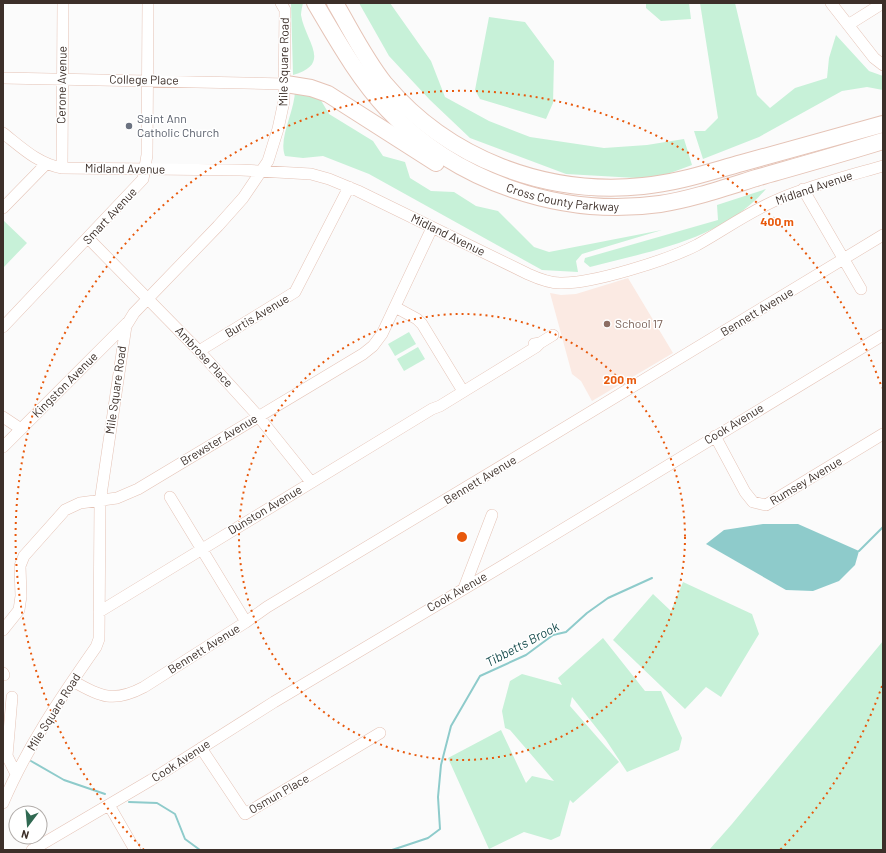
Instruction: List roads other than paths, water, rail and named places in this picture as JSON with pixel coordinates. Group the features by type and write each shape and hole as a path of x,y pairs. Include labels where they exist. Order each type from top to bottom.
{"highway":[{"name":"Cross County Parkway","path":"315,3 338,43 363,80 387,109 428,146 466,169 525,193 565,203 594,206 659,204 716,190 880,142"},
{"name":"Cross County Parkway","path":"336,5 366,58 384,82 407,108 428,126 453,144 484,161 515,172 551,181 604,188 658,184 690,177 883,124"},
{"path":"286,84 311,88 332,96 391,136 463,177 498,190 525,193"}],"street":[{"name":"Cerone Avenue","path":"62,168 64,3"},
{"name":"Smart Avenue","path":"3,327 142,182 146,169 148,3"},
{"path":"831,3 874,58 883,65"},
{"path":"848,26 883,3"},
{"name":"Mile Square Road","path":"3,803 35,738 96,647 99,633 100,502 124,336 128,322 243,198 268,161 283,111 286,84 282,4"},
{"name":"College Place","path":"3,78 286,84"},
{"name":"Midland Avenue","path":"3,133 46,164 62,168 260,171 311,174 349,187 536,278 551,282 568,283 584,281 624,270 687,250 767,204 803,189 883,166"},
{"path":"3,208 46,164"},
{"name":"Burtis Avenue","path":"199,351 295,292 349,187"},
{"path":"803,189 861,289"},
{"name":"Brewster Avenue","path":"3,630 19,610 21,596 20,566 24,556 65,510 80,503 100,502 117,498 138,488 363,354 373,346 382,334 432,228"},
{"name":"Bennett Avenue","path":"72,681 103,696 130,694 246,622 267,606 883,235"},
{"name":"Ambrose Place","path":"89,239 199,351 258,416 311,482"},
{"path":"395,307 417,319 422,324 462,388"},
{"name":"Kingston Avenue","path":"3,447 128,322"},
{"name":"Dunston Avenue","path":"432,409 438,403 462,388 535,344 540,343 553,335"},
{"name":"Cook Avenue","path":"32,850 109,805 200,748 464,588 520,556 883,335"},
{"name":"Dunston Avenue","path":"99,612 432,409 440,406 477,384 536,348 540,343"},
{"path":"3,417 21,429"},
{"name":"Rumsey Avenue","path":"715,436 744,492 753,502 759,505 766,505 883,434"},
{"path":"170,497 246,622"},
{"path":"464,588 492,515"},
{"path":"12,697 5,756 16,774"},
{"name":"Osmun Place","path":"200,748 246,814 380,733"},
{"path":"109,805 135,850"}],"water":[{"path":"763,524 798,524 859,551 855,565 839,581 813,591 786,590 706,544 724,530"}],"waterway":[{"name":"Tibbetts Brook","path":"859,551 883,527"},
{"name":"Tibbetts Brook","path":"392,850 428,838 440,829 438,797 441,765 451,726 480,676 526,655 553,635 566,632 587,613 608,598 652,578"},
{"name":"Tibbetts Brook","path":"31,761 64,780 105,794"},
{"name":"Tibbetts Brook","path":"129,802 157,803 175,814 185,839 200,850"}],"place":[{"name":"Saint Ann Catholic Church","path":"129,126"},
{"name":"School 17","path":"607,324"}]}
